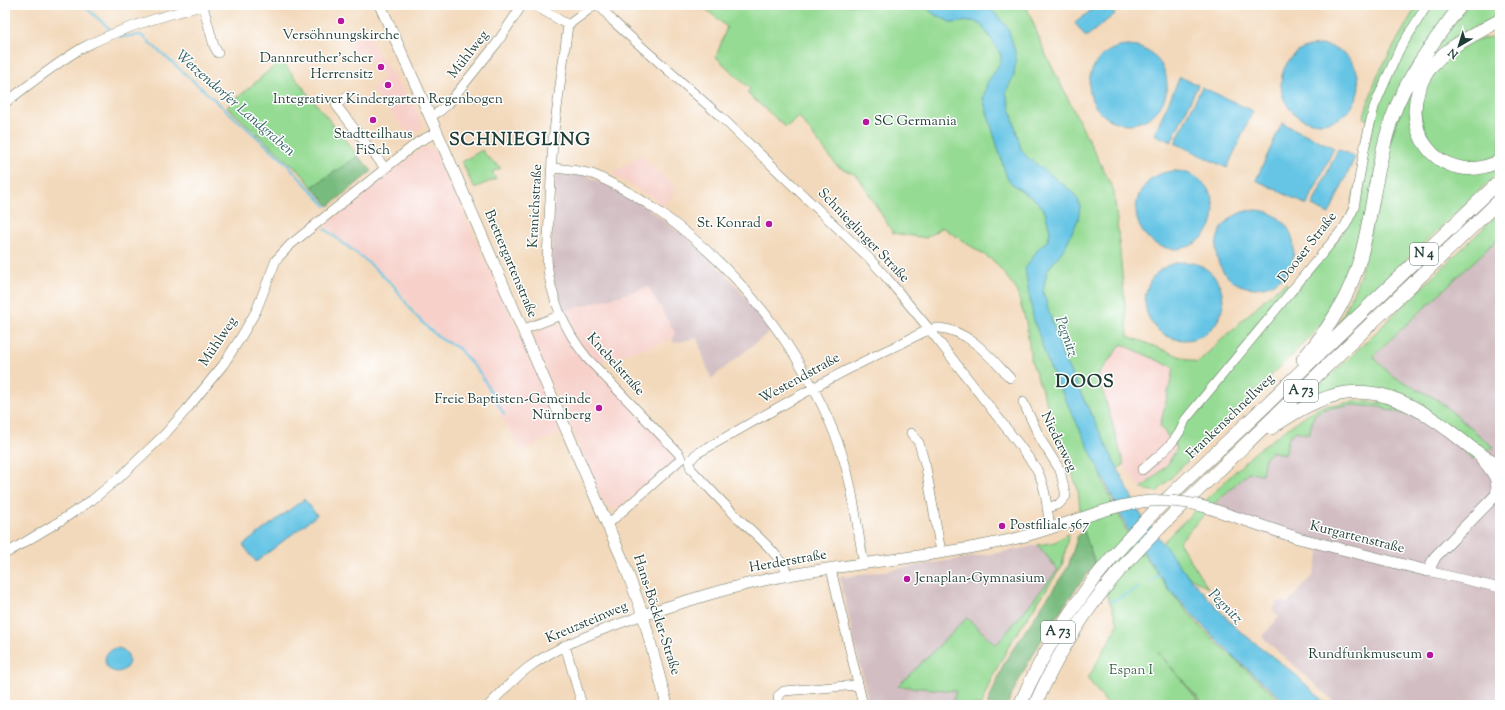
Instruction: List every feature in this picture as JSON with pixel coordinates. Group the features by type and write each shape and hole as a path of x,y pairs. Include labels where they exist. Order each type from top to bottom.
{"highway":[{"path":"1251,419 1318,341 1345,298 1361,255 1381,156 1395,111 1406,86 1422,58 1461,5"},
{"path":"1500,20 1443,55 1426,74 1417,94 1414,112 1416,125 1422,140 1429,149 1452,166 1462,168 1478,168 1500,161"},
{"path":"1466,40 1483,34 1500,32"},
{"name":"Frankenschnellweg","path":"1020,705 1035,674 1065,622 1106,565 1156,512 1251,419 1500,181"},
{"name":"Frankenschnellweg","path":"1035,705 1052,670 1074,632 1114,578 1164,524 1500,200"},
{"path":"1244,446 1285,418 1314,402 1338,394 1364,393 1390,397 1413,406 1438,422 1478,452 1490,460 1500,464"},
{"path":"1478,452 1496,476 1499,486 1499,493"}],"main road":[{"name":"Brettergartenstraße","path":"380,5 437,132 609,530"},
{"path":"1428,571 1433,559 1439,552 1499,493"},
{"name":"Kurgartenstraße","path":"1076,520 1115,507 1146,501 1181,501 1209,508 1298,538 1428,571"},
{"name":"Herderstraße","path":"643,615 727,589 789,576 1020,538 1076,520"},
{"name":"Hans-Böckler-Straße","path":"609,530 624,563 643,615 667,705"}],"street":[{"path":"5,103 67,58 96,41 130,27 204,5 214,46 218,53"},
{"name":"Mühlweg","path":"430,117 448,104 497,43 522,5"},
{"path":"534,5 568,25 595,5"},
{"name":"Schnieglinger Straße","path":"599,5 613,21 720,116 865,254 886,277 930,330 1036,468 1044,485 1050,528"},
{"name":"Dooser Straße","path":"1142,470 1168,448 1179,435 1185,420 1345,226 1354,208 1365,145 1374,107 1399,50 1427,5"},
{"name":"Kranichstraße","path":"561,315 550,278 548,265 554,132 568,25"},
{"path":"347,96 336,105 385,168"},
{"name":"Mühlweg","path":"5,554 92,500 120,477 165,434 223,365 241,337 256,311 276,260 290,245 385,168 418,142 437,132"},
{"path":"552,168 590,173 622,188 679,226 713,255 777,329 813,387 837,441 850,483 864,564"},
{"path":"522,330 561,315"},
{"name":"Knebelstraße","path":"561,315 573,340 587,358 685,460 691,469 709,488 777,555 784,564 789,576"},
{"path":"930,330 934,328 946,329 961,334 979,346 1010,378"},
{"name":"Westendstraße","path":"609,530 685,460 813,387 870,357 930,330"},
{"name":"Niederweg","path":"1023,402 1041,440 1060,470 1062,476 1066,496 1059,504 1047,508"},
{"path":"911,433 919,443 926,468 941,552"},
{"path":"831,569 863,705"},
{"name":"Kurgartenstraße","path":"1428,571 1500,588"},
{"name":"Kreuzsteinweg","path":"489,705 528,668 565,645 643,615"},
{"path":"565,645 582,705"},
{"path":"779,705 778,696 784,691 858,686"}],"shaded area":[{"name":"Integrativer Kindergarten Regenbogen","path":"364,32 412,102 424,126 411,136 371,89 384,78 364,52 357,58 348,47"},
{"path":"422,148 434,150 520,336 561,433 521,451 477,372 455,347 448,341 438,337 418,315 396,285 325,226"},
{"path":"640,155 677,189 665,205 612,174"},
{"path":"561,173 586,175 636,200 690,240 730,279 773,329 711,379 697,338 674,343 673,339 675,333 648,286 629,293 564,311 554,282 551,263 556,177"},
{"path":"1500,237 1500,705 1338,705 1262,637 1279,617 1272,609 1279,601 1288,603 1313,575 1320,551 1205,515 1293,426 1324,409 1352,405 1381,407 1422,419 1442,431 1473,459 1493,447 1438,400 1391,375 1374,356"},
{"path":"648,286 675,333 673,339 597,363 578,341 564,311 629,293"},
{"path":"551,324 563,327 676,455 676,458 618,509 609,509 603,502 535,344 534,337 536,333"},
{"path":"1122,343 1174,368 1160,426 1177,448 1168,464 1141,489 1124,465 1098,374"},
{"path":"1038,545 1058,570 996,645 898,687 956,691 952,705 869,705 840,578 842,575 847,577"}],"green space":[{"name":"Espan I","path":"701,5 1026,5 1045,53 1114,191 1128,336 1197,363 1269,295 1286,283 1294,293 1344,231 1374,122 1363,118 1377,76 1417,5 1457,5 1414,64 1350,275 1332,314 1157,492 1141,489 1168,464 1177,448 1160,426 1174,368 1122,344 1098,374 1124,465 1101,478 1125,528 1169,590 1198,624 1234,659 1286,705 1204,705 1158,652 1202,705 1108,705 1088,679 1118,624 1082,527 1078,490 1031,360 1026,322 1016,289 995,262 942,227 926,238 893,233 858,176 837,166 799,117 786,127 747,93 750,89 716,57 727,27"},
{"path":"1467,5 1500,5 1500,16 1467,34 1414,96 1434,158 1500,165 1500,171 1339,324 1338,323 1345,311 1360,276 1391,135 1416,75"},
{"path":"1500,36 1500,156 1482,161 1471,162 1460,161 1442,155 1429,141 1420,115 1423,92 1440,63 1473,41"},
{"path":"281,60 358,156 312,187 303,175 227,107"},
{"path":"482,150 487,157 501,168 492,172 496,179 474,188 462,162"},
{"path":"358,156 372,171 329,206 312,187"},
{"path":"1500,212 1500,237 1373,356 1391,375 1438,400 1493,447 1473,459 1442,431 1422,419 1380,407 1352,405 1324,409 1314,415 1309,434 1296,431 1289,437 1285,455 1272,451 1265,458 1262,474 1249,472 1215,503 1179,542 1208,588 1187,575 1162,543 1253,454 1307,414 1323,406 1358,401 1380,403 1379,390 1298,406 1298,403 1342,365"},
{"path":"1084,531 1095,564 1046,632 1007,705 987,705 1005,661 1068,567 1078,535"},
{"path":"1069,533 1062,566 1010,644 991,679 981,705 952,705 956,691 898,686 967,618 996,645 1058,570 1038,545 1055,542"}],"water":[{"path":"924,5 985,5 996,14 1008,28 1016,55 1014,75 1006,92 1021,149 1027,157 1073,192 1080,207 1078,220 1065,247 1047,271 1043,292 1063,357 1139,512 1187,575 1236,628 1296,675 1327,705 1289,705 1237,660 1170,590 1127,528 1048,363 1033,317 1025,269 1038,249 1048,240 1050,231 1045,212 1038,202 1012,184 1007,178 983,99 987,83 1000,63 1001,55 981,25 973,21 952,23 934,14"},
{"path":"1098,5 1108,5 1115,14 1086,37 1075,23"},
{"path":"1320,45 1335,48 1342,52 1352,62 1356,69 1359,84 1356,99 1352,106 1342,116 1335,120 1320,123 1305,120 1298,116 1288,106 1284,99 1281,84 1284,69 1288,62 1298,52 1305,48"},
{"path":"1128,46 1143,49 1150,53 1160,63 1164,70 1167,85 1164,100 1160,107 1150,117 1143,121 1128,124 1113,121 1106,117 1096,107 1092,100 1089,85 1092,70 1096,63 1106,53 1113,49"},
{"path":"1180,77 1198,85 1171,142 1154,134"},
{"path":"1202,87 1253,111 1227,168 1175,143"},
{"path":"1282,123 1334,148 1307,205 1256,180"},
{"path":"1338,149 1355,157 1329,214 1312,206"},
{"path":"1175,171 1190,174 1197,178 1207,188 1211,195 1214,210 1211,225 1207,232 1197,242 1190,246 1175,249 1160,246 1153,242 1143,232 1139,225 1136,210 1139,195 1143,188 1153,178 1160,174"},
{"path":"1255,210 1270,213 1277,217 1287,227 1291,234 1294,249 1291,264 1287,271 1277,281 1270,285 1255,288 1240,285 1233,281 1223,271 1219,264 1216,249 1219,234 1223,227 1233,217 1240,213"},
{"path":"1184,262 1199,265 1206,269 1216,279 1220,286 1223,301 1220,316 1216,323 1206,333 1199,337 1184,340 1169,337 1162,333 1152,323 1148,316 1145,301 1148,286 1152,279 1162,269 1169,265"},
{"path":"304,499 317,515 256,562 243,545"},
{"path":"117,648 122,649 128,655 128,665 122,671 117,672 112,671 106,665 105,660 106,655 112,649"}],"waterway":[{"name":"Wetzendorfer Landgraben","path":"83,5 110,29"},
{"name":"Wetzendorfer Landgraben","path":"120,37 141,35 284,161 326,206"},
{"name":"Wetzendorfer Landgraben","path":"325,229 369,263 394,286 414,314 428,328 441,339 458,348 480,373 504,414"},
{"path":"1150,581 1162,573"},
{"path":"1111,602 1138,588"}],"place":[{"name":"Versöhnungskirche","path":"341,21"},
{"name":"Dannreuther’scher Herrensitz","path":"381,67"},
{"name":"Integrativer Kindergarten Regenbogen","path":"388,85"},
{"name":"Stadtteilhaus FiSch","path":"373,120"},
{"name":"SC Germania","path":"866,122"},
{"name":"St. Konrad","path":"769,224"},
{"name":"Freie Baptisten-Gemeinde Nürnberg","path":"599,408"},
{"name":"Postfiliale 567","path":"1002,526"},
{"name":"Jenaplan-Gymnasium","path":"907,579"},
{"name":"Rundfunkmuseum","path":"1430,655"}],"district":[{"name":"SCHNIEGLING","path":"520,141"},
{"name":"DOOS","path":"1085,383"}],"water label":[{"name":"Pegnitz","path":"1066,337"},
{"name":"Pegnitz","path":"1225,607"}]}
